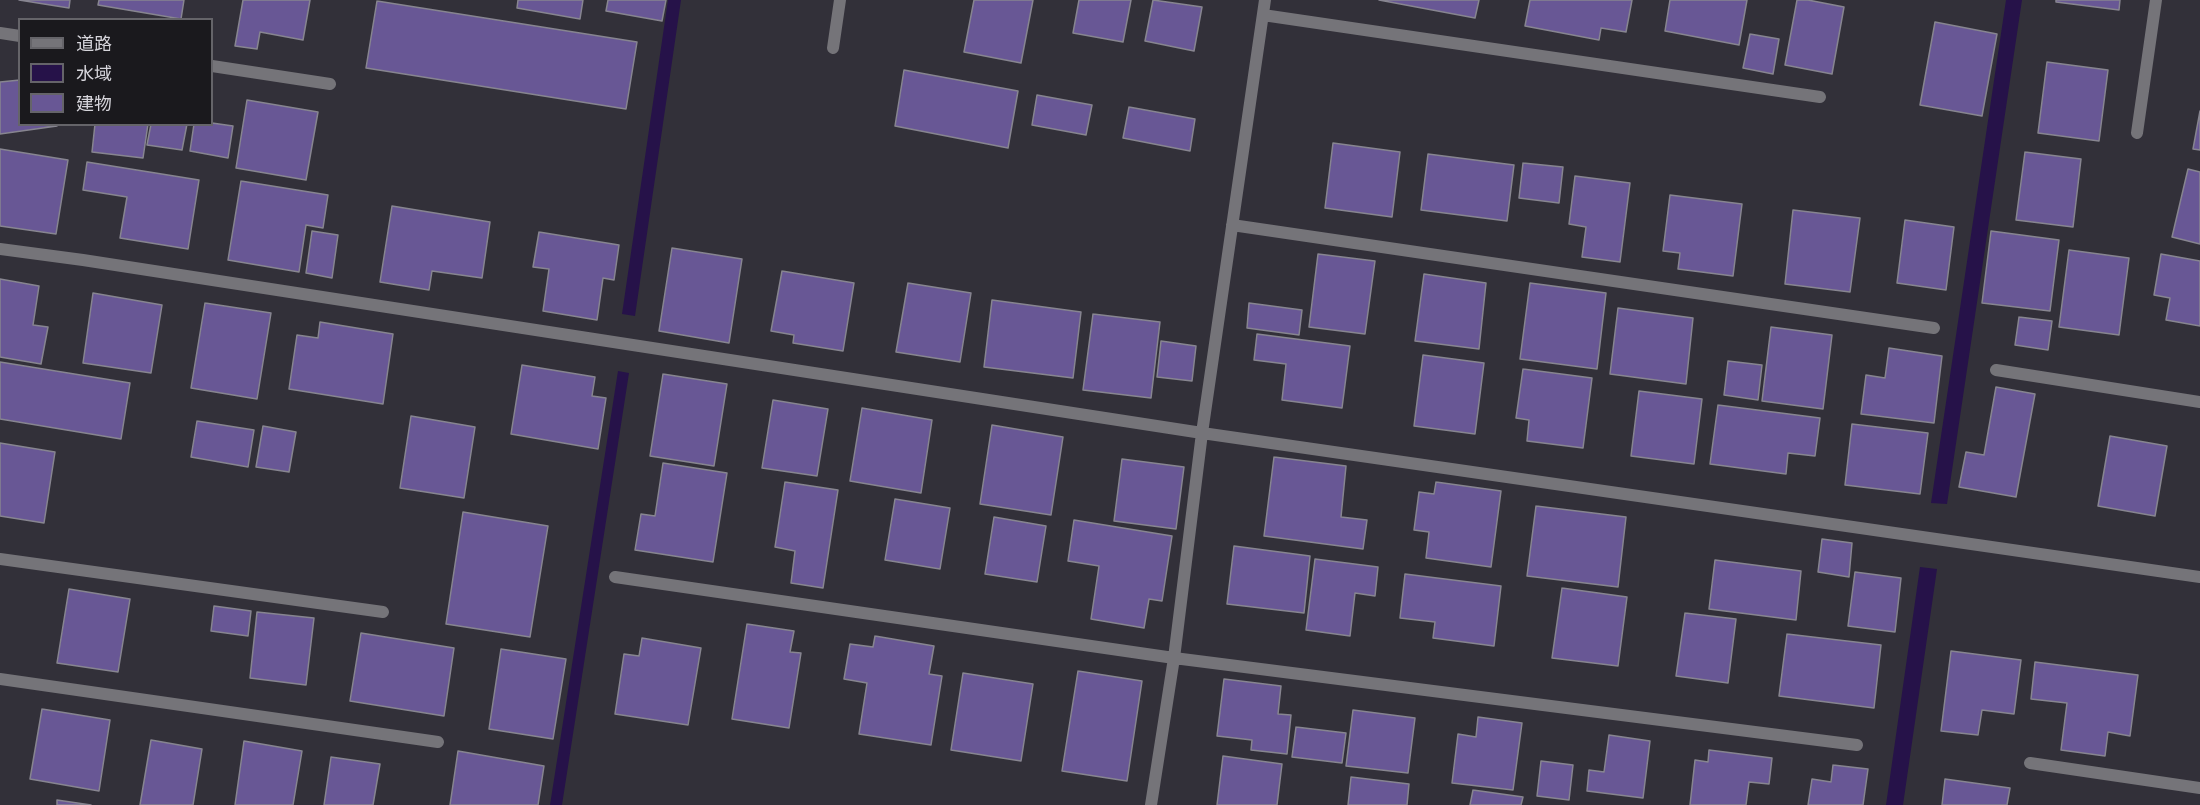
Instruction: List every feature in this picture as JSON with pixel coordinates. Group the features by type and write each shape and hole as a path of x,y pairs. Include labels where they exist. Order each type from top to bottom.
{"street":[{"path":"833,48 840,0"},
{"path":"1151,805 1174,658 1202,433 1265,0"},
{"path":"2137,133 2156,0"},
{"path":"1263,15 1820,97"},
{"path":"0,33 18,36"},
{"path":"213,66 330,84"},
{"path":"1232,225 1934,328"},
{"path":"0,249 118,265 1202,433 2200,577"},
{"path":"1996,370 2200,402"},
{"path":"0,559 383,612"},
{"path":"615,577 1174,658 1857,745"},
{"path":"0,679 438,742"},
{"path":"2030,763 2200,788"}],"water":[{"path":"668,0 681,0 635,316 622,314"},
{"path":"2006,0 2022,0 1947,504 1931,503"},
{"path":"618,371 629,373 562,805 550,805"},
{"path":"1920,567 1937,569 1903,805 1886,805"}],"building":[{"path":"19,0 70,0 69,8"},
{"path":"99,0 184,0 181,18 98,5"},
{"path":"243,0 310,0 303,40 260,32 257,49 235,46"},
{"path":"518,0 583,0 580,19 517,8"},
{"path":"608,0 666,0 662,21 606,11"},
{"path":"974,0 1033,0 1021,63 964,52"},
{"path":"1079,0 1131,0 1123,42 1073,33"},
{"path":"1153,0 1202,7 1194,51 1145,41"},
{"path":"1379,0 1479,0 1475,18"},
{"path":"1530,0 1632,0 1626,32 1601,28 1599,40 1525,26"},
{"path":"1670,0 1747,0 1739,45 1665,31"},
{"path":"1797,0 1844,7 1832,74 1785,65"},
{"path":"2056,0 2120,0 2119,10 2056,2"},
{"path":"377,1 637,42 626,109 366,68"},
{"path":"1935,22 1997,34 1982,116 1920,105"},
{"path":"1750,34 1779,39 1773,74 1743,68"},
{"path":"2047,62 2108,70 2099,141 2038,133"},
{"path":"904,70 1018,91 1008,148 895,126"},
{"path":"18,80 18,126 57,126 0,134 0,82"},
{"path":"1037,95 1092,105 1086,135 1032,125"},
{"path":"247,100 318,112 306,180 236,168"},
{"path":"1129,107 1195,119 1190,151 1123,138"},
{"path":"2200,111 2200,150 2193,149"},
{"path":"213,123 233,126 228,158 190,151 194,126 213,126"},
{"path":"95,126 148,126 143,158 92,152"},
{"path":"151,126 187,126 182,150 147,145"},
{"path":"1333,143 1400,152 1392,217 1325,208"},
{"path":"0,149 68,160 56,234 0,226"},
{"path":"2025,152 2081,159 2073,227 2016,220"},
{"path":"1428,154 1514,165 1507,221 1421,210"},
{"path":"87,162 199,180 188,249 120,238 127,197 83,190"},
{"path":"1523,163 1563,167 1559,203 1519,198"},
{"path":"2188,169 2200,172 2200,244 2172,237"},
{"path":"1575,176 1630,183 1620,262 1582,257 1586,227 1569,224"},
{"path":"241,181 328,195 323,228 306,225 299,272 228,260"},
{"path":"1670,195 1742,204 1733,276 1678,269 1680,253 1663,251"},
{"path":"392,206 490,222 482,278 432,271 429,290 380,282"},
{"path":"1793,210 1860,218 1850,292 1785,284"},
{"path":"1905,220 1954,227 1946,290 1897,283"},
{"path":"312,231 338,235 332,278 306,273"},
{"path":"1991,231 2059,240 2050,311 1982,303"},
{"path":"539,232 619,245 614,280 603,278 597,320 543,311 549,269 533,267"},
{"path":"672,248 742,259 729,343 659,331"},
{"path":"2069,250 2129,258 2119,335 2059,327"},
{"path":"1318,254 1375,261 1365,334 1309,327"},
{"path":"2161,254 2200,261 2200,326 2166,320 2170,298 2154,295"},
{"path":"782,271 854,283 843,351 793,343 794,335 771,331"},
{"path":"1424,274 1486,283 1479,349 1415,341"},
{"path":"0,279 39,286 33,325 48,327 41,364 0,357"},
{"path":"908,283 971,293 960,362 896,352"},
{"path":"1530,283 1606,293 1597,369 1520,359"},
{"path":"93,293 162,305 151,373 83,363"},
{"path":"992,300 1081,312 1073,378 984,367"},
{"path":"205,303 271,313 257,399 191,388"},
{"path":"1249,303 1302,310 1299,335 1247,328"},
{"path":"1618,308 1693,318 1686,384 1610,374"},
{"path":"1093,314 1160,322 1151,398 1083,390"},
{"path":"2019,317 2052,321 2048,350 2015,345"},
{"path":"320,322 393,334 383,404 289,389 297,335 318,338"},
{"path":"1771,327 1832,335 1823,409 1762,401"},
{"path":"1257,334 1350,346 1342,408 1282,400 1286,364 1254,360"},
{"path":"1161,341 1196,346 1192,381 1157,377"},
{"path":"1889,348 1942,356 1934,423 1861,414 1866,375 1885,378"},
{"path":"1423,355 1484,363 1475,434 1414,426"},
{"path":"1728,361 1762,365 1758,400 1724,395"},
{"path":"0,362 130,383 121,439 0,419"},
{"path":"522,365 595,377 592,396 606,398 598,449 511,434"},
{"path":"1523,369 1592,378 1583,448 1527,441 1529,420 1516,418"},
{"path":"663,374 727,384 714,466 650,456"},
{"path":"1996,387 2035,394 2016,497 1959,487 1966,452 1984,455"},
{"path":"1639,391 1702,399 1694,464 1631,456"},
{"path":"773,400 828,409 817,476 762,468"},
{"path":"1718,405 1820,418 1815,456 1788,453 1786,474 1710,464"},
{"path":"862,408 932,420 921,493 850,481"},
{"path":"411,416 475,427 464,498 400,488"},
{"path":"197,421 254,430 248,467 191,457"},
{"path":"1852,424 1928,433 1920,494 1845,485"},
{"path":"992,425 1063,437 1051,515 980,504"},
{"path":"263,426 296,432 289,472 256,467"},
{"path":"2110,436 2167,446 2155,516 2098,506"},
{"path":"0,443 55,452 44,523 0,516"},
{"path":"1274,457 1346,466 1341,517 1367,520 1363,549 1264,536"},
{"path":"1122,459 1184,467 1176,529 1114,521"},
{"path":"663,463 727,473 713,562 635,550 641,514 655,516"},
{"path":"785,482 838,490 823,588 791,583 795,551 775,547"},
{"path":"1436,482 1501,491 1491,567 1426,558 1429,532 1414,530 1419,492 1434,494"},
{"path":"895,499 950,508 940,569 885,560"},
{"path":"1536,506 1626,517 1618,587 1527,576"},
{"path":"463,512 548,526 530,637 446,624"},
{"path":"994,517 1046,526 1037,582 985,574"},
{"path":"1074,520 1172,536 1162,601 1149,599 1144,628 1091,619 1099,566 1068,561"},
{"path":"1822,539 1852,543 1849,577 1818,572"},
{"path":"1234,546 1310,556 1304,613 1227,604"},
{"path":"1315,559 1378,567 1375,596 1355,593 1350,636 1306,630"},
{"path":"1715,560 1801,571 1796,620 1709,609"},
{"path":"1855,572 1901,578 1895,632 1848,626"},
{"path":"1405,574 1501,586 1494,646 1433,638 1435,622 1400,618"},
{"path":"1562,588 1627,597 1618,666 1552,658"},
{"path":"69,589 130,599 118,672 57,663"},
{"path":"214,606 251,611 248,636 211,631"},
{"path":"257,612 314,618 306,685 250,678"},
{"path":"1685,613 1736,619 1728,683 1676,676"},
{"path":"747,624 794,631 790,652 801,653 789,728 732,719"},
{"path":"361,633 454,648 444,716 350,701"},
{"path":"1787,634 1881,645 1874,708 1779,696"},
{"path":"875,636 934,646 929,674 942,676 931,745 859,734 867,683 844,679 850,644 873,647"},
{"path":"642,638 701,648 688,725 615,714 624,654 639,656"},
{"path":"501,649 566,659 553,739 489,729"},
{"path":"1951,651 2021,660 2014,714 1982,710 1978,735 1941,731"},
{"path":"2035,662 2138,675 2130,736 2108,732 2105,756 2061,750 2067,703 2031,699"},
{"path":"1078,671 1142,681 1127,781 1062,771"},
{"path":"963,673 1033,684 1021,761 951,750"},
{"path":"1224,679 1281,686 1278,714 1291,715 1287,754 1251,750 1252,740 1217,736"},
{"path":"42,709 110,720 99,791 30,779"},
{"path":"1353,710 1415,718 1408,773 1346,766"},
{"path":"1478,717 1522,723 1513,790 1452,783 1458,734 1476,737"},
{"path":"1296,727 1346,733 1342,763 1292,757"},
{"path":"1609,735 1650,741 1643,798 1587,791 1589,770 1604,772"},
{"path":"151,740 202,749 193,805 140,805"},
{"path":"244,741 302,751 293,805 235,805"},
{"path":"1709,750 1772,758 1769,784 1749,782 1746,805 1690,805 1695,760 1708,762"},
{"path":"458,751 544,766 538,805 450,805"},
{"path":"1223,756 1282,764 1277,805 1217,805"},
{"path":"331,757 380,764 373,805 324,805"},
{"path":"1541,761 1573,765 1569,800 1537,796"},
{"path":"1833,765 1868,769 1863,805 1808,805 1812,779 1831,782"},
{"path":"1351,777 1409,784 1407,805 1348,805"},
{"path":"1945,779 2010,788 2007,805 1942,805"},
{"path":"1473,790 1523,797 1521,805 1470,805"},
{"path":"57,800 91,805 57,805"}]}
